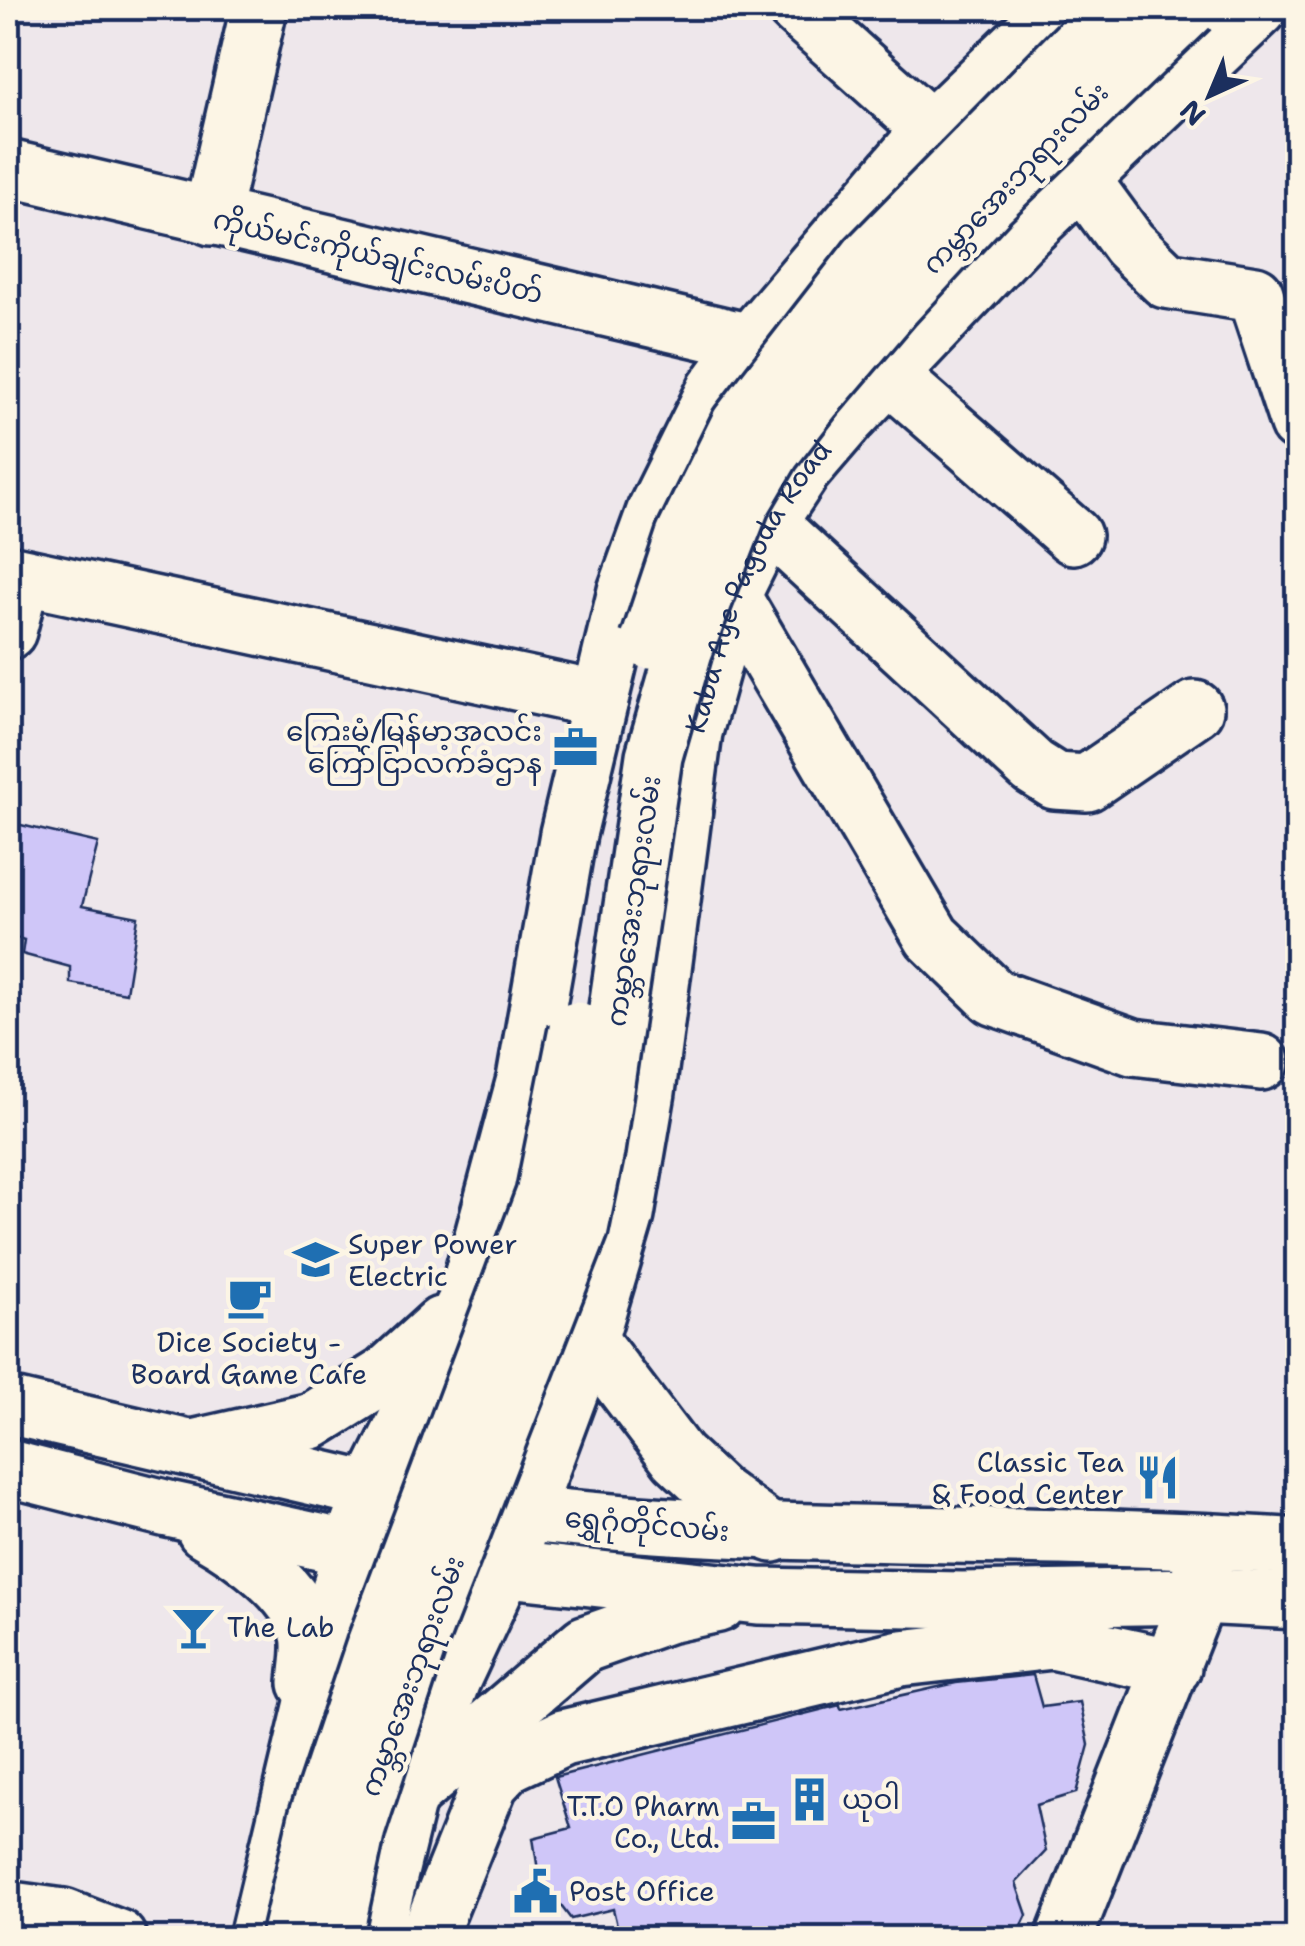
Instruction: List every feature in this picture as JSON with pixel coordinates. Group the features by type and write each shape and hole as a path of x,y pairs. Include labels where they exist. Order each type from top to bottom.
{"main road":[{"path":"211,218 259,8"},
{"path":"796,8 932,130"},
{"path":"257,1938 306,1718 346,1565 370,1494 466,1303 525,1079 568,834 626,591 655,511 715,390 750,342 932,130 1057,8"},
{"name":"ကမ္ဘာအေးဘုရားလမ်း","path":"289,1938 316,1817 374,1647 544,1194 571,1072 616,769 648,642 684,536 739,424 802,340 882,244 1114,8"},
{"name":"ကမ္ဘာအေးဘုရားလမ်း","path":"334,1938 358,1829 418,1644 580,1229 596,1151 654,756 684,651 742,503 782,439 894,304 1040,150 1190,8"},
{"name":"Kaba Aye Pagoda Road","path":"588,1340 626,1216 648,1092 694,732 732,596 768,523 803,470 889,375 1080,178 1260,8"},
{"name":"ကိုယ်မင်းကိုယ်ချင်းလမ်းပိတ်","path":"8,168 750,342"},
{"path":"1080,178 1130,244 1166,280 1255,294 1298,423"},
{"path":"889,375 1073,536"},
{"path":"682,456 768,523 1033,767 1056,780 1087,784 1195,709"},
{"path":"8,631 15,575 368,647 600,700 694,732"},
{"path":"732,596 932,937 994,997 1134,1047 1261,1062"},
{"path":"187,1450 312,1421 386,1375 466,1303"},
{"path":"588,1340 678,1457 717,1494 773,1534"},
{"name":"ကမ္ဘာအေးဘုရားလမ်း","path":"379,1916 408,1796 452,1680 495,1588 588,1340"},
{"name":"ရွှေဂုံတိုင်လမ်း","path":"8,1406 370,1494 524,1514 773,1534 1202,1541 1298,1547"},
{"path":"8,1468 168,1509 346,1565 495,1588 962,1600 1199,1596 1298,1601"},
{"path":"168,1509 250,1556 286,1595 309,1634 306,1718"},
{"path":"1064,1938 1199,1596 1202,1541"},
{"path":"408,1796 585,1644 667,1615 758,1596"},
{"path":"379,1916 440,1933 490,1783 508,1764 562,1738 901,1658 1053,1642 1173,1667"},
{"path":"8,1921 19,1911 63,1917 118,1938"}],"building":[{"path":"8,822 98,843 82,906 138,917 126,993 70,983 70,967 22,954 24,940 8,935"},
{"name":"ယုဝါ","path":"1033,1675 1042,1707 1080,1702 1089,1745 1076,1793 1036,1805 1046,1851 1016,1883 1027,1915 1016,1938 620,1938 613,1909 571,1919 539,1877 533,1838 571,1828 555,1777 840,1705 841,1709 956,1683"}],"place":[{"name":"‌ကြေးမုံ/မြန်မာ့အလင်း ကြော်ငြာလက်ခံဌာန","path":"575,747"},
{"name":"Super Power Electric","path":"315,1260"},
{"name":"Dice Society - Board Game Cafe","path":"249,1297"},
{"name":"Classic Tea & Food Center","path":"1157,1478"},
{"name":"The Lab","path":"194,1627"},
{"name":"ယုဝါ","path":"809,1799"},
{"name":"T.T.O Pharm Co., Ltd.","path":"753,1822"},
{"name":"Post Office","path":"536,1891"}]}
